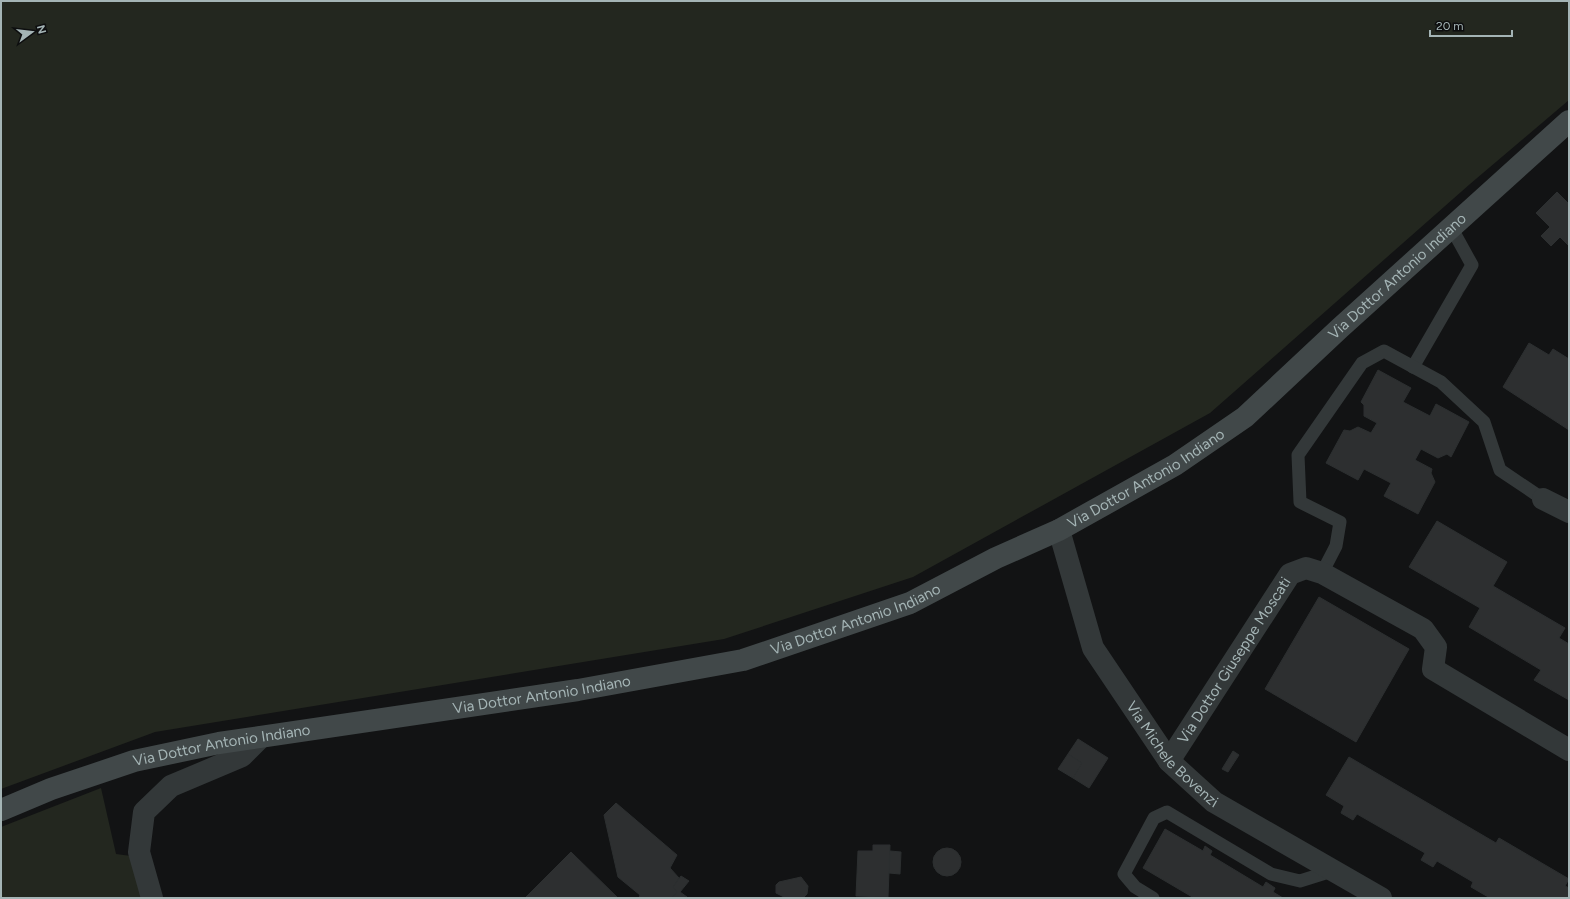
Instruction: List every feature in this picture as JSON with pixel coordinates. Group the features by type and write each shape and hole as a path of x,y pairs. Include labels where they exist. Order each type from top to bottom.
{"main road":[{"name":"Via Dottor Antonio Indiano","path":"1,810 51,789 134,761 219,743 578,690 743,660 910,603 996,558 1059,530 1175,465 1244,417 1569,121"}],"street":[{"path":"1543,499 1569,512"},
{"name":"Via Michele Bovenzi","path":"1059,530 1093,648 1169,761 1214,802 1335,870 1381,898"},
{"name":"Via Dottor Giuseppe Moscati","path":"1169,761 1290,574 1306,568 1322,573 1423,629 1436,647 1433,669 1569,750"},
{"path":"152,898 139,852 144,812 171,786 242,756 261,737"}],"lane":[{"path":"1413,367 1472,265 1451,227"},
{"path":"1322,573 1336,546 1340,522 1300,502 1298,455 1362,364 1384,350 1441,382 1484,422 1500,470 1543,499"},
{"path":"1153,898 1135,887 1124,874 1154,818 1167,812 1271,874 1300,881 1335,870"}],"shaded area":[{"path":"1,1 1569,1 1569,100 1470,184 1210,413 913,577 724,639 155,732 1,789"},
{"path":"101,788 116,854 131,856 143,898 1,898 1,827"}],"building":[{"path":"1557,192 1569,204 1569,246 1536,213"},
{"path":"1550,227 1560,237 1551,246 1541,236"},
{"path":"1529,343 1549,355 1553,349 1569,359 1569,430 1503,387"},
{"path":"1378,370 1411,388 1403,402 1430,416 1436,404 1469,422 1451,457 1447,454 1438,458 1421,449 1415,460 1432,469 1431,473 1435,482 1418,514 1384,496 1391,483 1364,469 1358,480 1326,463 1344,430 1350,431 1358,427 1371,433 1377,423 1364,416 1364,405 1361,402"},
{"path":"1437,521 1507,562 1493,586 1565,628 1559,638 1569,644 1569,700 1534,680 1541,670 1469,627 1480,608 1409,567"},
{"path":"1319,597 1409,649 1356,742 1265,689"},
{"path":"1078,739 1108,758 1089,788 1073,778 1082,763 1068,754"},
{"path":"1233,751 1239,755 1228,772 1222,769"},
{"path":"1068,754 1082,763 1073,778 1058,769"},
{"path":"1349,757 1496,843 1499,838 1569,879 1565,886 1569,888 1569,898 1490,898 1471,887 1473,882 1437,861 1433,867 1421,860 1425,853 1357,814 1353,820 1341,813 1344,806 1326,795"},
{"path":"616,803 677,855 670,868 679,878 673,887 677,892 672,898 639,898 640,895 618,877 604,815"},
{"path":"1165,829 1203,851 1205,846 1212,851 1210,855 1263,887 1266,882 1275,888 1273,892 1283,898 1194,898 1143,868"},
{"path":"873,845 890,845 888,897 856,896 858,851 873,851"},
{"path":"947,848 953,849 957,852 960,856 960,868 957,872 953,875 947,876 941,875 937,872 934,868 933,862 934,856 937,852 941,849"},
{"path":"890,851 901,852 900,874 889,873"},
{"path":"571,852 618,898 525,898"},
{"path":"681,876 689,881 680,892 687,897 672,898 677,892 673,887"},
{"path":"801,877 808,886 807,894 804,897 784,897 776,893 776,885 779,882"}]}
